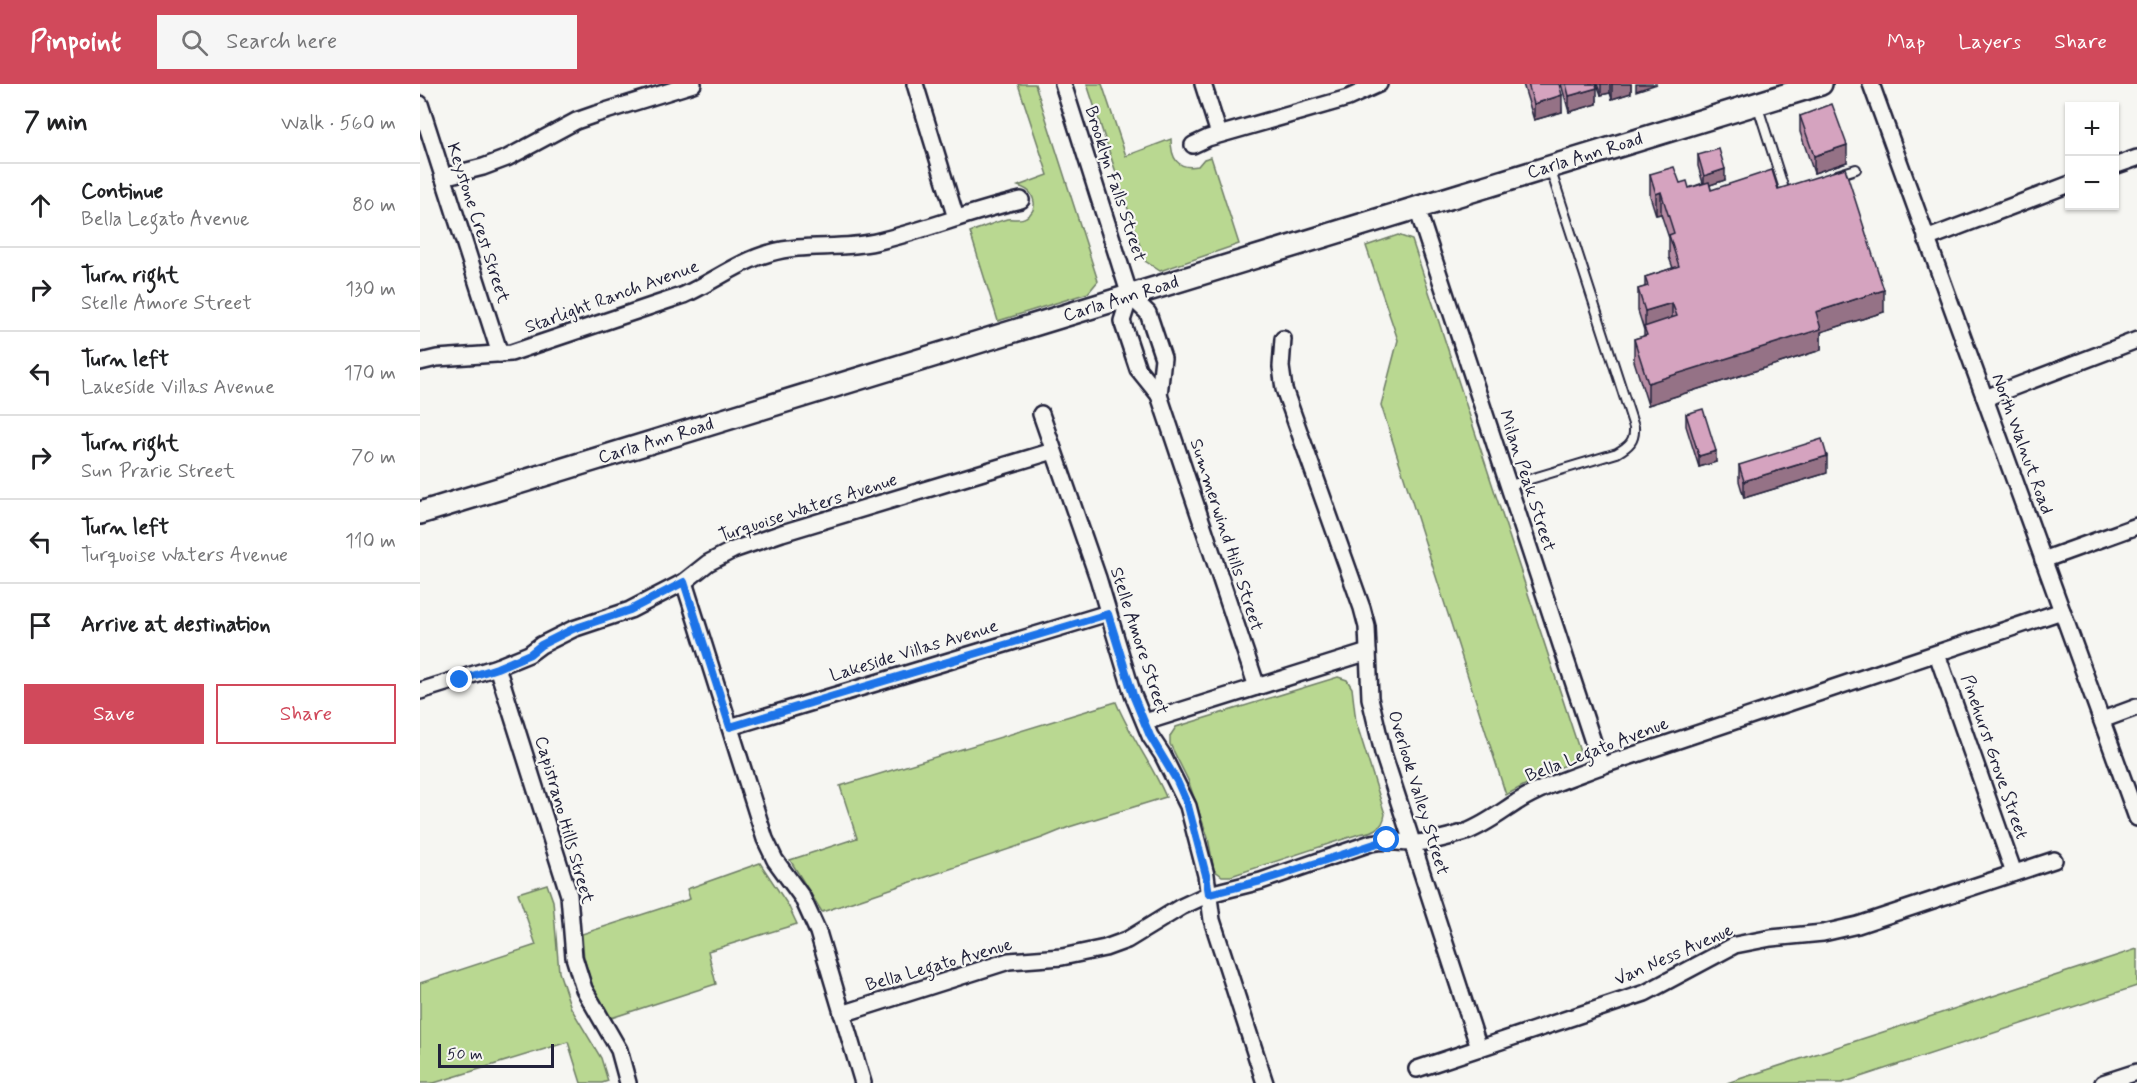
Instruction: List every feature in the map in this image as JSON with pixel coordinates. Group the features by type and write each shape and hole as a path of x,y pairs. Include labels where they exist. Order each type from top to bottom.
{"street":[{"path":"443,177 507,158 586,117 693,84"},
{"path":"915,84 956,218"},
{"name":"Brooklyn Falls Street","path":"1063,84 1130,297"},
{"path":"1203,84 1219,134"},
{"path":"1193,145 1219,134 1348,98 1379,84"},
{"name":"Carla Ann Road","path":"420,513 1821,84"},
{"name":"North Walnut Road","path":"1870,84 2137,818"},
{"name":"Keystone Crest Street","path":"420,104 500,354"},
{"path":"2119,165 2137,158"},
{"path":"1926,239 2065,186"},
{"name":"Starlight Ranch Avenue","path":"420,362 437,358 500,354 533,346 684,295 706,286 755,258 772,252 809,247 836,248 876,242 1021,200"},
{"name":"Milan Peak Street","path":"1417,208 1601,766"},
{"name":"Summerwind Hills Street","path":"1159,395 1163,358 1148,313 1130,297 1122,321 1138,369 1159,395 1257,687"},
{"name":"Overlook Valley Street","path":"1283,339 1281,367 1284,389 1367,627 1370,698 1383,753 1479,1048"},
{"path":"1984,398 2137,340"},
{"name":"Stelle Amore Street","path":"1041,414 1133,695 1150,736 1177,781 1188,806 1206,875 1212,920 1265,1083"},
{"name":"Turquoise Waters Avenue","path":"420,691 497,668 530,654 541,645 573,629 630,610 684,582 708,563 733,550 1053,451"},
{"path":"2043,560 2137,526"},
{"path":"684,582 765,839 775,860 802,897 812,916 863,1083"},
{"name":"Bella Legato Avenue","path":"842,1014 1009,961 1062,957 1105,948 1127,939 1181,907 1209,894 1261,881 1371,843 1387,840 1412,843 1439,839 1467,831 1493,819 1517,802 1542,789 1601,766 2062,611"},
{"name":"Lakeside Villas Avenue","path":"730,727 1108,614"},
{"path":"1145,722 1368,652"},
{"name":"Pinehurst Grove Street","path":"1937,654 2014,873"},
{"name":"Capistrano Hills Street","path":"497,668 569,895 574,957 584,989 619,1050 628,1083"},
{"path":"2102,720 2137,707"},
{"name":"Van Ness Avenue","path":"1417,1069 1645,993 1735,945 1754,940 1823,933 1850,927 2054,860"},
{"path":"2103,1083 2137,1072"}],"lane":[{"path":"1757,103 1785,192 1795,189"},
{"path":"1507,486 1617,453 1630,446 1634,435 1634,427 1550,167"},
{"path":"1826,179 1856,169"}],"green space":[{"path":"1018,84 1035,84 1098,281 1088,293 998,321 970,232 1002,220 1021,219 1028,216 1034,204 1032,196 1029,191 1018,186 1048,175"},
{"path":"1087,84 1102,84 1126,156 1171,139 1172,152 1180,164 1198,166 1204,159 1211,157 1239,244 1160,271 1145,261"},
{"path":"1398,235 1412,240 1580,752 1574,762 1553,770 1506,795 1381,405 1398,340 1366,246"},
{"path":"1338,677 1347,680 1352,688 1356,722 1385,814 1382,824 1372,831 1231,876 1222,876 1214,870 1208,838 1188,780 1170,744 1170,736 1176,727"},
{"path":"1116,702 1166,797 1069,827 822,912 790,860 857,838 840,786"},
{"path":"760,863 788,905 797,924 708,951 716,984 608,1019 593,988 584,959 582,934 690,899 687,889"},
{"path":"547,884 553,901 559,972 571,1008 601,1058 608,1081 581,1083 568,1042 434,1083 420,1083 420,983 536,945 518,893"},
{"path":"2137,949 2137,986 1842,1083 1727,1083"}],"building":[{"path":"1528,84 1559,84 1562,95 1534,104"},
{"path":"1566,84 1596,84 1597,88 1569,96"},
{"path":"1832,104 1847,145 1814,156 1800,116"},
{"path":"1719,149 1725,169 1704,176 1698,155"},
{"path":"1674,167 1680,183 1687,181 1689,188 1709,182 1711,190 1772,170 1778,189 1845,168 1884,290 1816,312 1821,329 1648,383 1634,339 1647,335 1644,327 1677,316 1672,303 1645,311 1638,289 1648,286 1645,277 1679,266 1669,235 1674,233 1661,192 1656,194 1650,174"},
{"path":"1703,409 1716,451 1699,456 1686,414"},
{"path":"1822,439 1827,456 1744,481 1739,465"}],"route":[{"path":"460,680 530,654 541,645 573,629 630,610 684,582 730,727 1108,614 1133,695 1150,736 1177,781 1188,806 1209,894 1261,881 1371,843 1387,840"}]}
